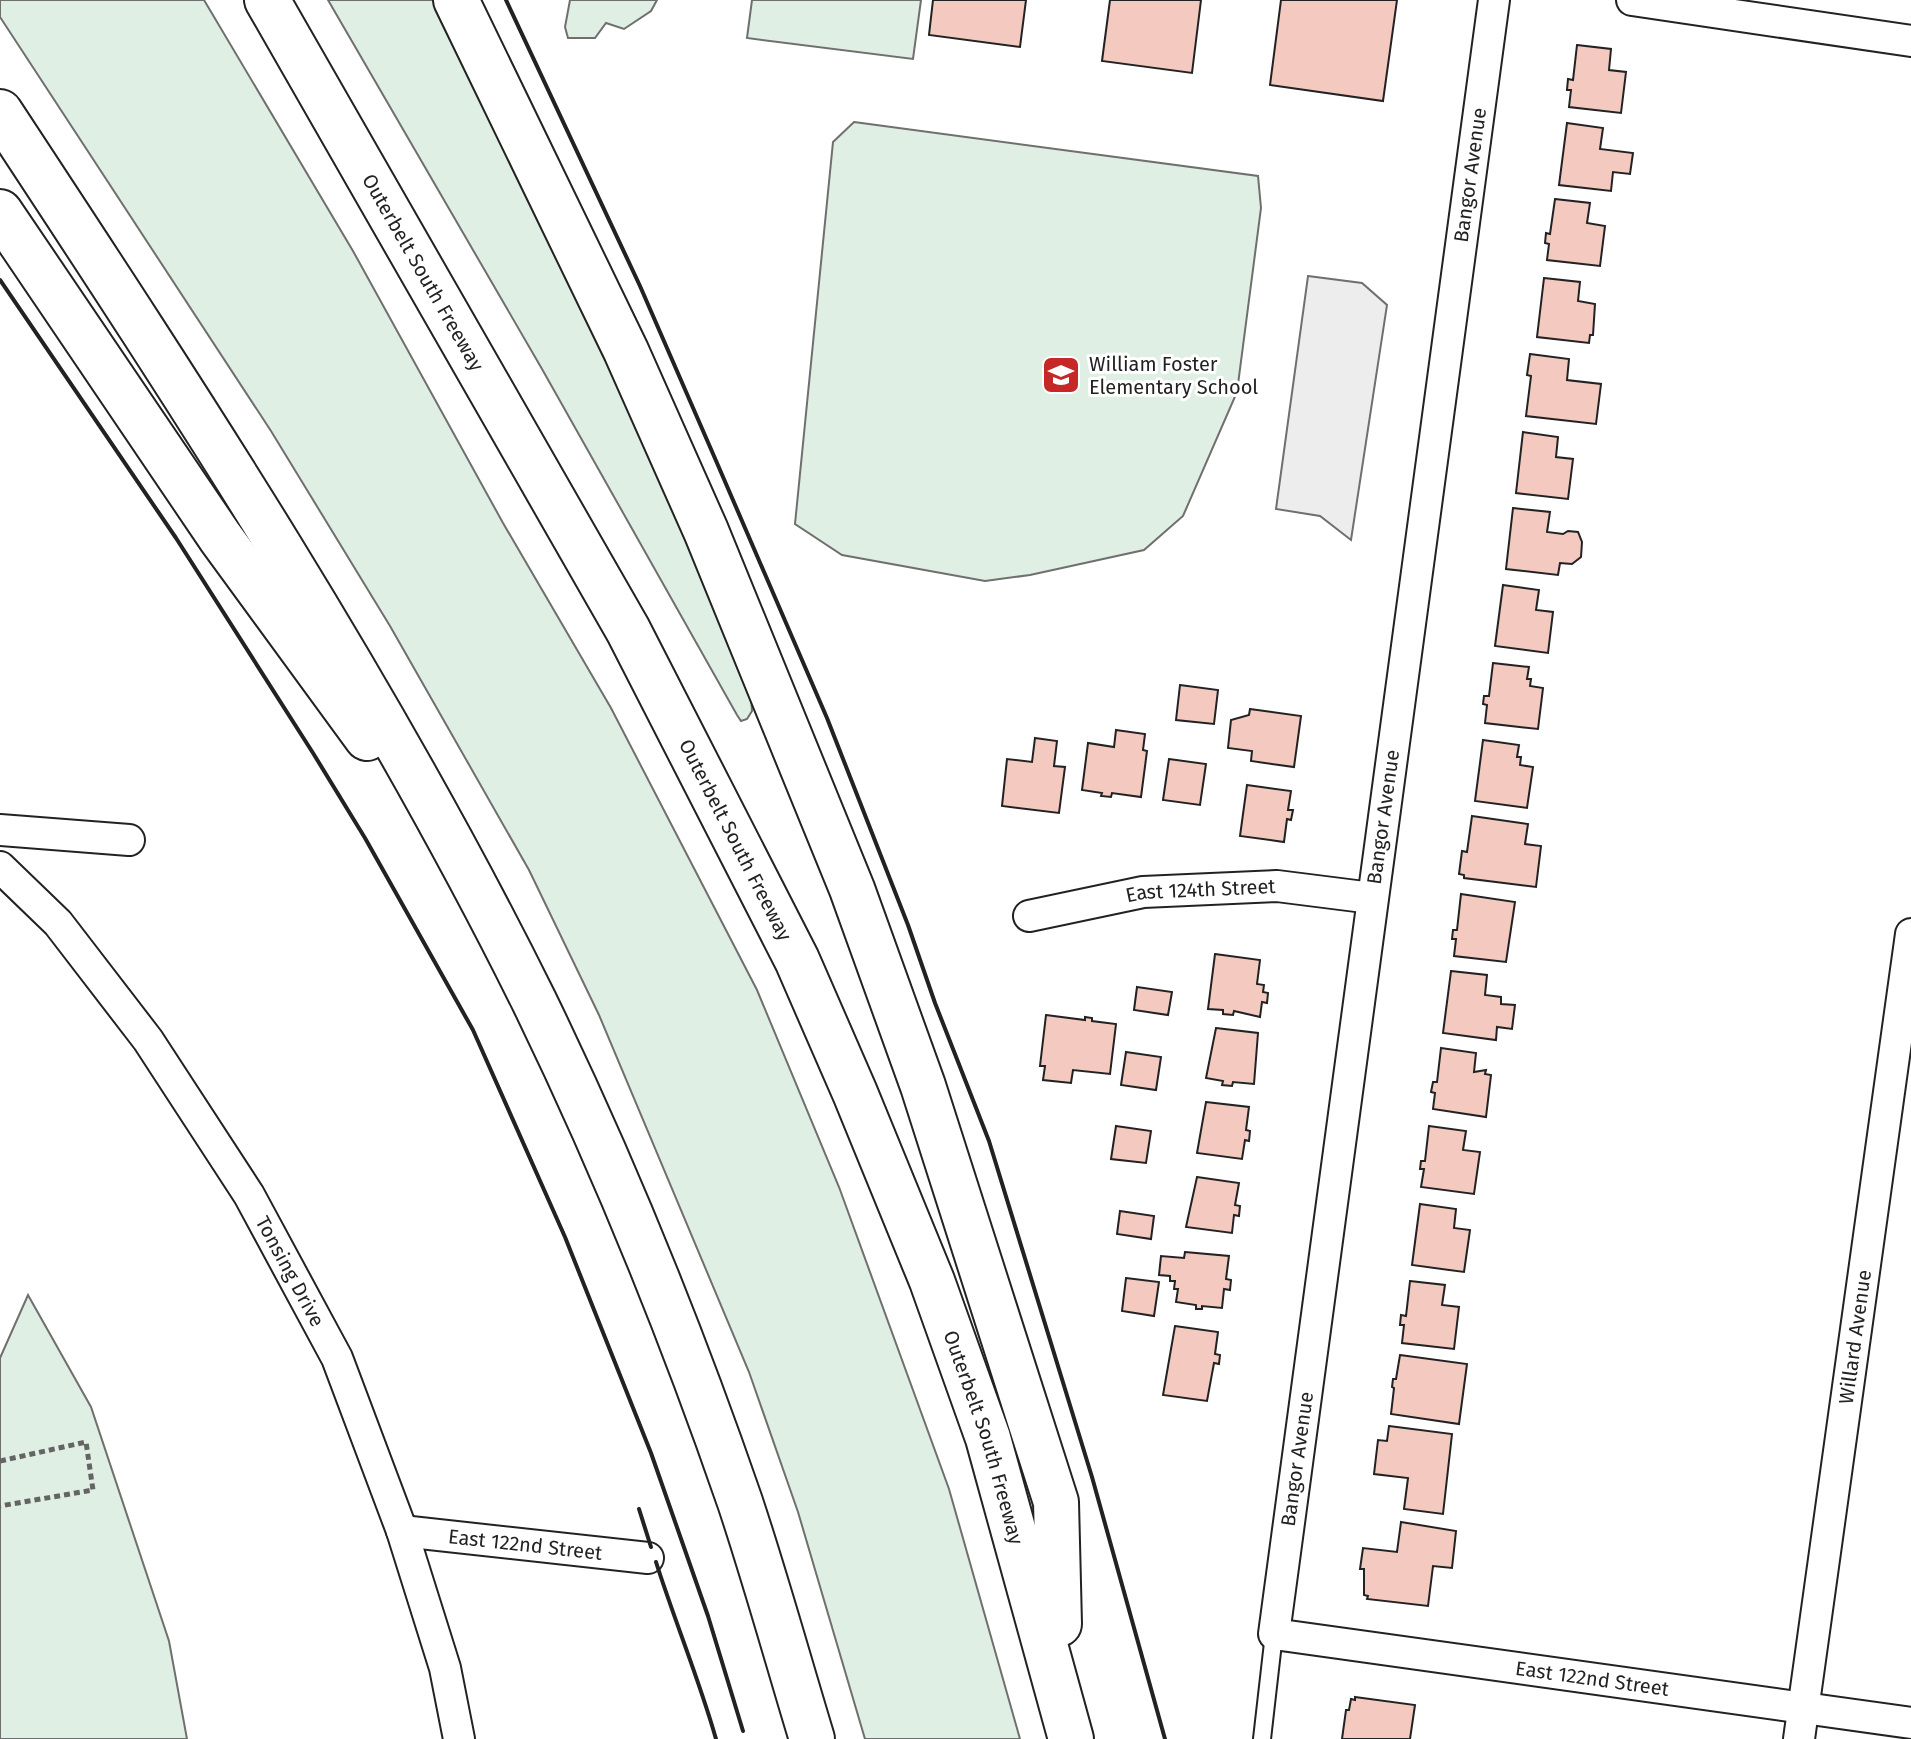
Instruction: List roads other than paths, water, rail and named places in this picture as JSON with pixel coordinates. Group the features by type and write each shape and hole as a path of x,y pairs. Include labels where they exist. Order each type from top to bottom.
{"highway":[{"name":"Outerbelt South Freeway","path":"267,0 628,630 797,960 932,1281 983,1424 1067,1720"},
{"path":"456,0 626,351 706,531 852,889 923,1086 1056,1502 1067,1720"},
{"path":"0,112 216,441 335,635 468,871 535,1005 588,1118 672,1315 741,1505 812,1739"},
{"path":"0,212 245,573 468,871"}],"street":[{"name":"Bangor Avenue","path":"1274,1634 1494,0"},
{"path":"1632,0 1911,41"},
{"path":"0,830 129,840"},
{"name":"Tonsing Drive","path":"0,867 58,923 148,1040 249,1195 337,1358 402,1531 445,1668 459,1739"},
{"name":"East 124th Street","path":"1029,916 1143,892 1277,886 1372,898"},
{"name":"Willard Avenue","path":"1799,1739 1911,934"},
{"name":"East 122nd Street","path":"402,1531 648,1558"},
{"name":"East 122nd Street","path":"1274,1634 1911,1723"}],"lane":[{"path":"1262,1739 1274,1634"}],"place":[{"name":"William Foster Elementary School","path":"1061,375"}]}
